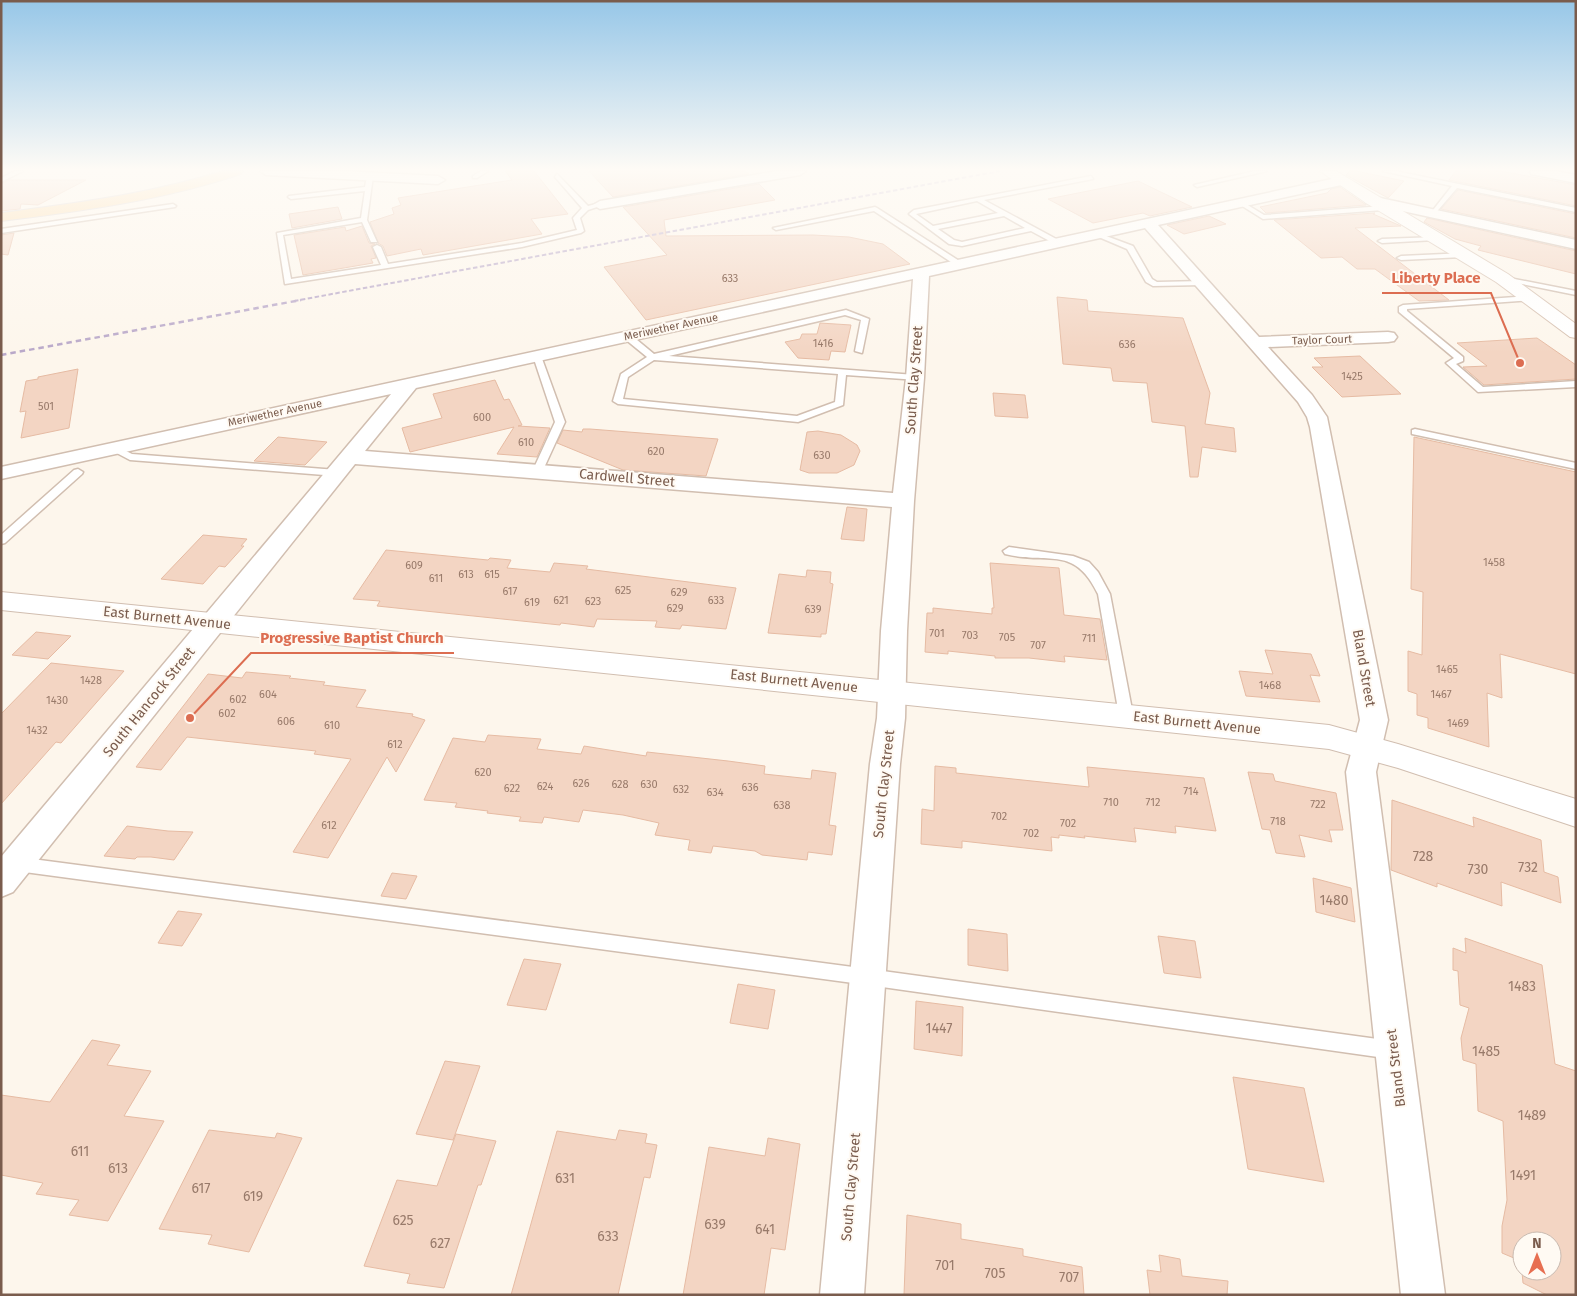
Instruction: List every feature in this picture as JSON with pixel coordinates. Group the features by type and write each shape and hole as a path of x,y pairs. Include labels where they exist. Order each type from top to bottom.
{"street":[{"name":"Meriwether Avenue","path":"1,473 1096,234 1118,236 1128,231"},
{"name":"Bland Street","path":"1156,231 1305,399 1317,417 1320,427 1374,720 1361,772 1424,1295"},
{"path":"1424,231 1502,278 1576,333"},
{"path":"1514,231 1576,245"},
{"name":"South Clay Street","path":"842,1295 893,691 894,630 903,500 915,378 921,273"},
{"name":"Taylor Court","path":"1255,342 1388,337"},
{"name":"South Hancock Street","path":"9,873 410,383"},
{"name":"Cardwell Street","path":"343,465 538,470 903,500"},
{"name":"East Burnett Avenue","path":"1,601 1329,737 1367,746 1576,813"}],"lane":[{"path":"294,231 279,234 288,282 522,245 579,231"},
{"path":"369,231 385,267"},
{"path":"910,231 960,264"},
{"path":"937,231 952,242 962,244 1020,231"},
{"path":"1035,231 1056,243"},
{"path":"1118,236 1130,248 1149,280 1156,284 1203,284"},
{"path":"1382,241 1435,238"},
{"path":"1400,258 1463,255"},
{"path":"1502,278 1576,293"},
{"path":"1531,298 1403,307 1403,312 1460,359 1450,363 1481,390 1576,384"},
{"path":"842,374 840,403 798,419 618,401 624,376 652,357 846,312 865,319 859,351"},
{"path":"628,336 652,357 842,374 915,378"},
{"path":"537,356 560,422 538,470"},
{"path":"1414,432 1576,466"},
{"path":"114,448 130,457 343,465"},
{"path":"1,541 78,472"},
{"path":"1009,551 1073,560 1085,565 1096,576 1104,594 1126,716"},
{"path":"9,873 868,977 1394,1050"}],"building":[{"path":"316,231 364,231 369,243 375,244 371,246 376,258 371,259 373,263 303,275 294,235"},
{"path":"374,231 540,231 542,234 423,255 421,249 387,256 383,246 378,243"},
{"path":"645,231 665,231 666,236 813,235 849,237 883,244 910,264 646,320 604,267 667,255"},
{"path":"1179,231 1195,231 1184,234"},
{"path":"1288,231 1360,231 1449,300 1419,301 1375,269 1357,269 1342,257 1321,258"},
{"path":"1441,231 1488,231 1576,251 1576,274 1478,250 1481,246 1455,239"},
{"path":"1546,231 1576,231 1576,238"},
{"path":"14,233 8,255 1,254 1,235"},
{"path":"1057,297 1087,300 1088,311 1183,318 1210,393 1205,424 1234,428 1236,452 1202,447 1198,477 1190,477 1185,426 1152,422 1147,383 1113,381 1111,368 1063,364"},
{"path":"820,323 851,325 845,352 831,351 829,360 798,358 785,342 800,339 802,334 817,334"},
{"path":"1537,338 1576,365 1576,379 1484,385 1463,367 1487,366 1457,343"},
{"path":"1360,356 1401,394 1342,397 1312,367 1323,367 1314,358"},
{"path":"78,369 69,428 21,438 26,411 20,412 26,381"},
{"path":"495,380 504,400 509,399 522,425 518,426 550,428 537,457 497,454 514,427 410,452 402,428 442,418 433,394"},
{"path":"993,393 1025,395 1028,418 995,416"},
{"path":"583,429 718,439 706,476 623,470 557,443 563,430 582,432"},
{"path":"818,431 841,435 857,445 860,451 854,465 837,473 809,473 800,470 807,432"},
{"path":"278,437 327,442 305,465 254,461"},
{"path":"1414,437 1576,472 1576,674 1500,654 1502,698 1487,693 1489,747 1428,728 1428,718 1417,715 1417,694 1408,691 1408,651 1422,655 1423,592 1411,589"},
{"path":"847,507 867,509 864,541 841,539"},
{"path":"203,535 247,539 241,546 244,546 225,567 219,566 203,584 161,579"},
{"path":"386,550 488,560 490,558 511,560 507,568 550,572 554,563 588,566 586,569 736,588 726,629 682,625 680,629 655,627 657,621 597,619 594,627 561,623 560,625 377,606 380,601 353,599"},
{"path":"990,563 1059,568 1064,615 1100,619 1107,660 1064,656 1065,662 1029,658 995,658 995,656 948,651 948,654 925,652 927,613 933,613 933,608 992,614 992,608 994,608"},
{"path":"807,570 831,572 830,583 833,584 826,634 821,634 821,637 768,633 779,574 806,577"},
{"path":"36,632 71,636 48,659 12,655"},
{"path":"1265,650 1311,654 1320,676 1310,675 1320,702 1246,696 1239,671 1273,674"},
{"path":"51,663 124,671 61,743 56,742 1,804 1,714"},
{"path":"246,672 291,676 289,678 325,682 323,685 366,690 356,707 413,714 412,716 425,720 396,772 387,757 328,858 293,852 351,759 314,754 316,751 187,737 161,770 136,767 208,674 242,678"},
{"path":"488,735 541,739 537,749 581,754 584,746 646,756 647,752 765,766 764,774 811,779 812,770 836,773 829,825 836,826 832,855 808,852 807,860 762,855 755,851 713,846 711,853 688,850 690,840 655,835 659,823 623,815 583,810 579,822 544,817 542,823 519,821 521,817 455,807 457,803 424,800 453,738 485,742"},
{"path":"935,766 956,768 956,773 1089,787 1087,767 1204,778 1216,831 1175,826 1176,833 1134,828 1136,842 1059,835 1059,838 1051,837 1052,851 962,841 962,848 921,844 922,809 934,811"},
{"path":"1248,772 1273,774 1275,781 1336,793 1343,830 1329,830 1332,842 1299,835 1305,857 1276,853 1270,830 1262,829"},
{"path":"1392,800 1474,827 1473,817 1541,840 1544,872 1558,877 1561,903 1501,882 1502,906 1437,883 1437,887 1391,870"},
{"path":"127,826 193,832 174,860 151,857 137,857 135,859 104,856"},
{"path":"392,873 417,876 406,899 381,896"},
{"path":"1313,878 1351,888 1355,922 1316,912"},
{"path":"178,911 202,914 182,946 158,943"},
{"path":"968,929 1007,934 1008,971 968,965"},
{"path":"1158,936 1195,941 1201,978 1164,973"},
{"path":"1465,938 1542,965 1555,1064 1576,1071 1576,1295 1547,1295 1523,1283 1523,1281 1562,1281 1562,1231 1512,1231 1512,1257 1502,1253 1502,1226 1507,1200 1503,1121 1478,1111 1476,1064 1463,1060 1461,1038 1469,1008 1460,1005 1458,971 1453,970 1453,948 1466,953"},
{"path":"524,959 561,964 546,1010 507,1005"},
{"path":"738,984 775,990 768,1029 730,1023"},
{"path":"916,1001 963,1007 962,1056 914,1049"},
{"path":"92,1040 120,1045 107,1065 151,1071 124,1116 164,1121 108,1221 69,1215 79,1200 36,1194 43,1183 1,1175 1,1095 50,1102"},
{"path":"445,1061 480,1066 453,1140 416,1134"},
{"path":"1233,1077 1304,1088 1324,1182 1248,1169"},
{"path":"209,1130 275,1138 277,1133 302,1138 249,1252 208,1244 212,1235 159,1229"},
{"path":"619,1130 647,1134 645,1143 657,1145 650,1178 644,1177 618,1295 511,1295 557,1131 616,1140"},
{"path":"456,1134 496,1141 481,1185 478,1185 444,1288 407,1283 410,1274 364,1266 397,1180 437,1186"},
{"path":"768,1138 800,1144 785,1250 771,1248 764,1295 683,1295 709,1147 765,1156"},
{"path":"907,1215 961,1224 961,1239 1023,1249 1023,1256 1082,1267 1084,1295 904,1295"},
{"path":"1159,1255 1180,1259 1182,1276 1228,1281 1227,1295 1150,1295 1147,1270 1161,1272"}],"railway":[{"path":"294,301 672,231"},
{"path":"1,355 301,300"}],"place":[{"name":"Liberty Place","path":"1520,363"},
{"name":"Progressive Baptist Church","path":"190,718"}]}
